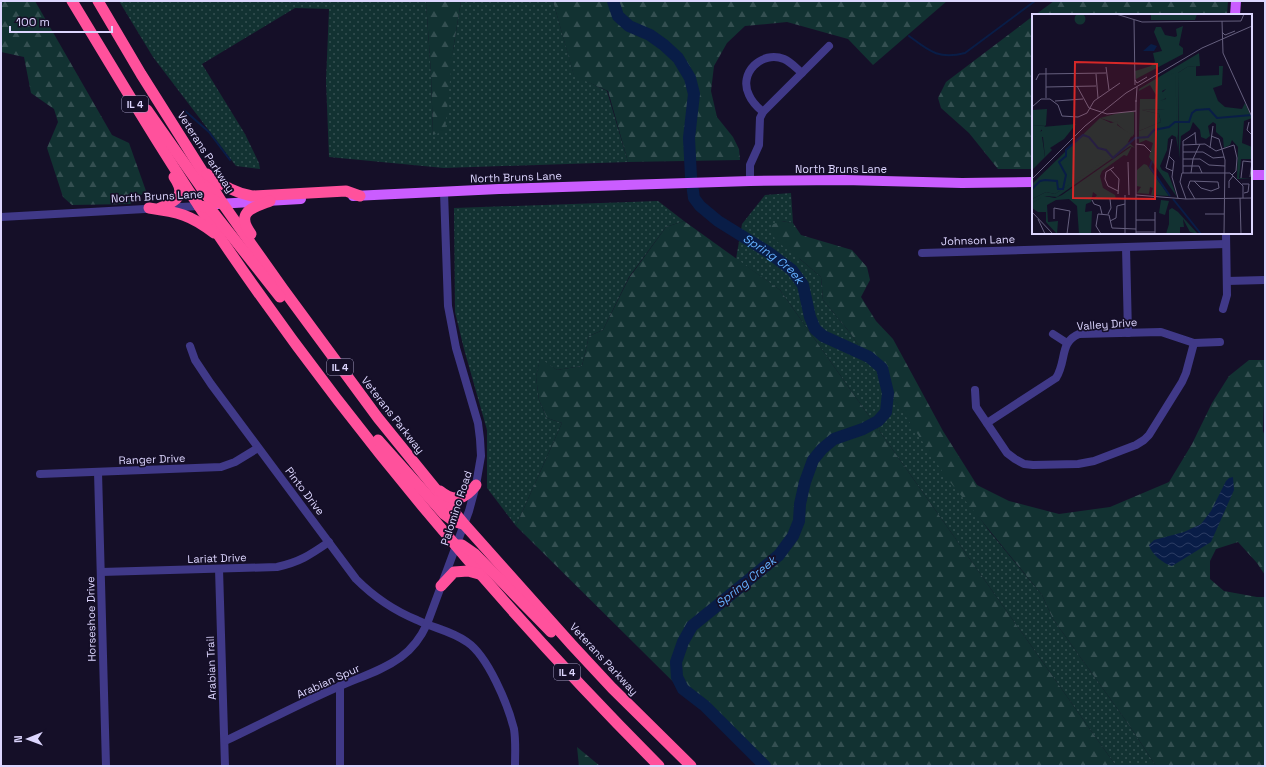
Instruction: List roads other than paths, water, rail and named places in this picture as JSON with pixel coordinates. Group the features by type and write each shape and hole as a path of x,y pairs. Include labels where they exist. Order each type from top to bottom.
{"highway":[{"name":"IL 4","path":"72,1 129,95 219,236 328,387 390,468 479,574 571,676 659,766"},
{"name":"Veterans Parkway","path":"98,1 141,74 223,204 317,337 378,418 464,524 590,664 691,766"},
{"path":"102,51 134,92 204,192 212,199 223,204"},
{"path":"129,95 135,116 180,186 177,199 154,208"},
{"path":"200,168 226,187 244,195 252,196 346,191 360,196"},
{"path":"270,201 249,210 246,214 244,222 248,230 290,289 307,322"},
{"path":"199,206 207,207 212,210 294,314 317,337"},
{"path":"154,208 189,216 219,236"},
{"path":"328,387 363,423 444,514 455,522 464,524"},
{"path":"432,485 446,496 458,499 466,496 476,485"},
{"path":"455,545 462,545 475,554 554,635 590,664"},
{"path":"441,586 454,572 468,571 479,574"}],"main road":[{"path":"1235,14 1236,1"},
{"name":"North Bruns Lane","path":"199,206 444,192 712,182 844,180 962,183 1032,182"}],"street":[{"path":"750,181 750,165 760,145 760,118 762,112 829,46"},
{"path":"762,112 748,95 746,88 748,73 753,66 765,59 779,58 786,60 802,73"},
{"name":"Palomino Road","path":"427,624 464,524 479,471 480,439 475,413 456,348 448,306 444,192"},
{"name":"North Bruns Lane","path":"1,217 199,206"},
{"path":"1223,309 1227,295 1226,234"},
{"name":"Johnson Lane","path":"922,253 1226,244"},
{"path":"1126,247 1128,333"},
{"path":"1227,281 1265,280"},
{"name":"Valley Drive","path":"987,423 1056,378 1061,370 1066,346 1071,337 1079,334 1161,332 1194,343 1220,342"},
{"path":"1053,334 1068,343"},
{"path":"975,390 976,407 1007,453 1024,464 1086,464 1136,445 1149,436 1182,382 1194,343"},
{"name":"Pinto Drive","path":"190,346 201,371 356,579 368,590 415,620 427,624"},
{"name":"Ranger Drive","path":"40,474 221,468 235,462 258,448"},
{"name":"Horseshoe Drive","path":"98,472 106,766"},
{"name":"Lariat Drive","path":"101,572 277,567 292,564 306,558 329,542"},
{"name":"Arabian Trail","path":"219,569 225,766"},
{"path":"427,624 467,642 477,650 486,662 514,729 516,743 515,766"},
{"name":"Arabian Spur","path":"225,741 340,686 372,673 400,658 423,633 427,624"},
{"path":"340,686 340,766"}],"water":[{"path":"1233,477 1234,490 1211,542 1172,566 1162,561 1152,552 1149,545 1154,540 1184,532 1201,524 1211,511 1226,481"}],"waterway":[{"name":"Spring Creek","path":"613,1 618,16 629,26 650,35 664,45 678,58 690,78 694,94 689,138 691,177 694,198 700,206 718,221 768,252 792,270 803,285 810,317 815,329 823,336 869,357 882,368 888,393 886,412 878,421 863,429 834,439 822,449 813,460 805,482 800,504 799,521 793,536 779,555 692,626 683,642 676,662 677,677 683,689 705,706 765,766"},
{"path":"909,36 929,50 941,55 956,55 965,53 1035,1"},
{"path":"184,110 209,132 230,160"}]}
